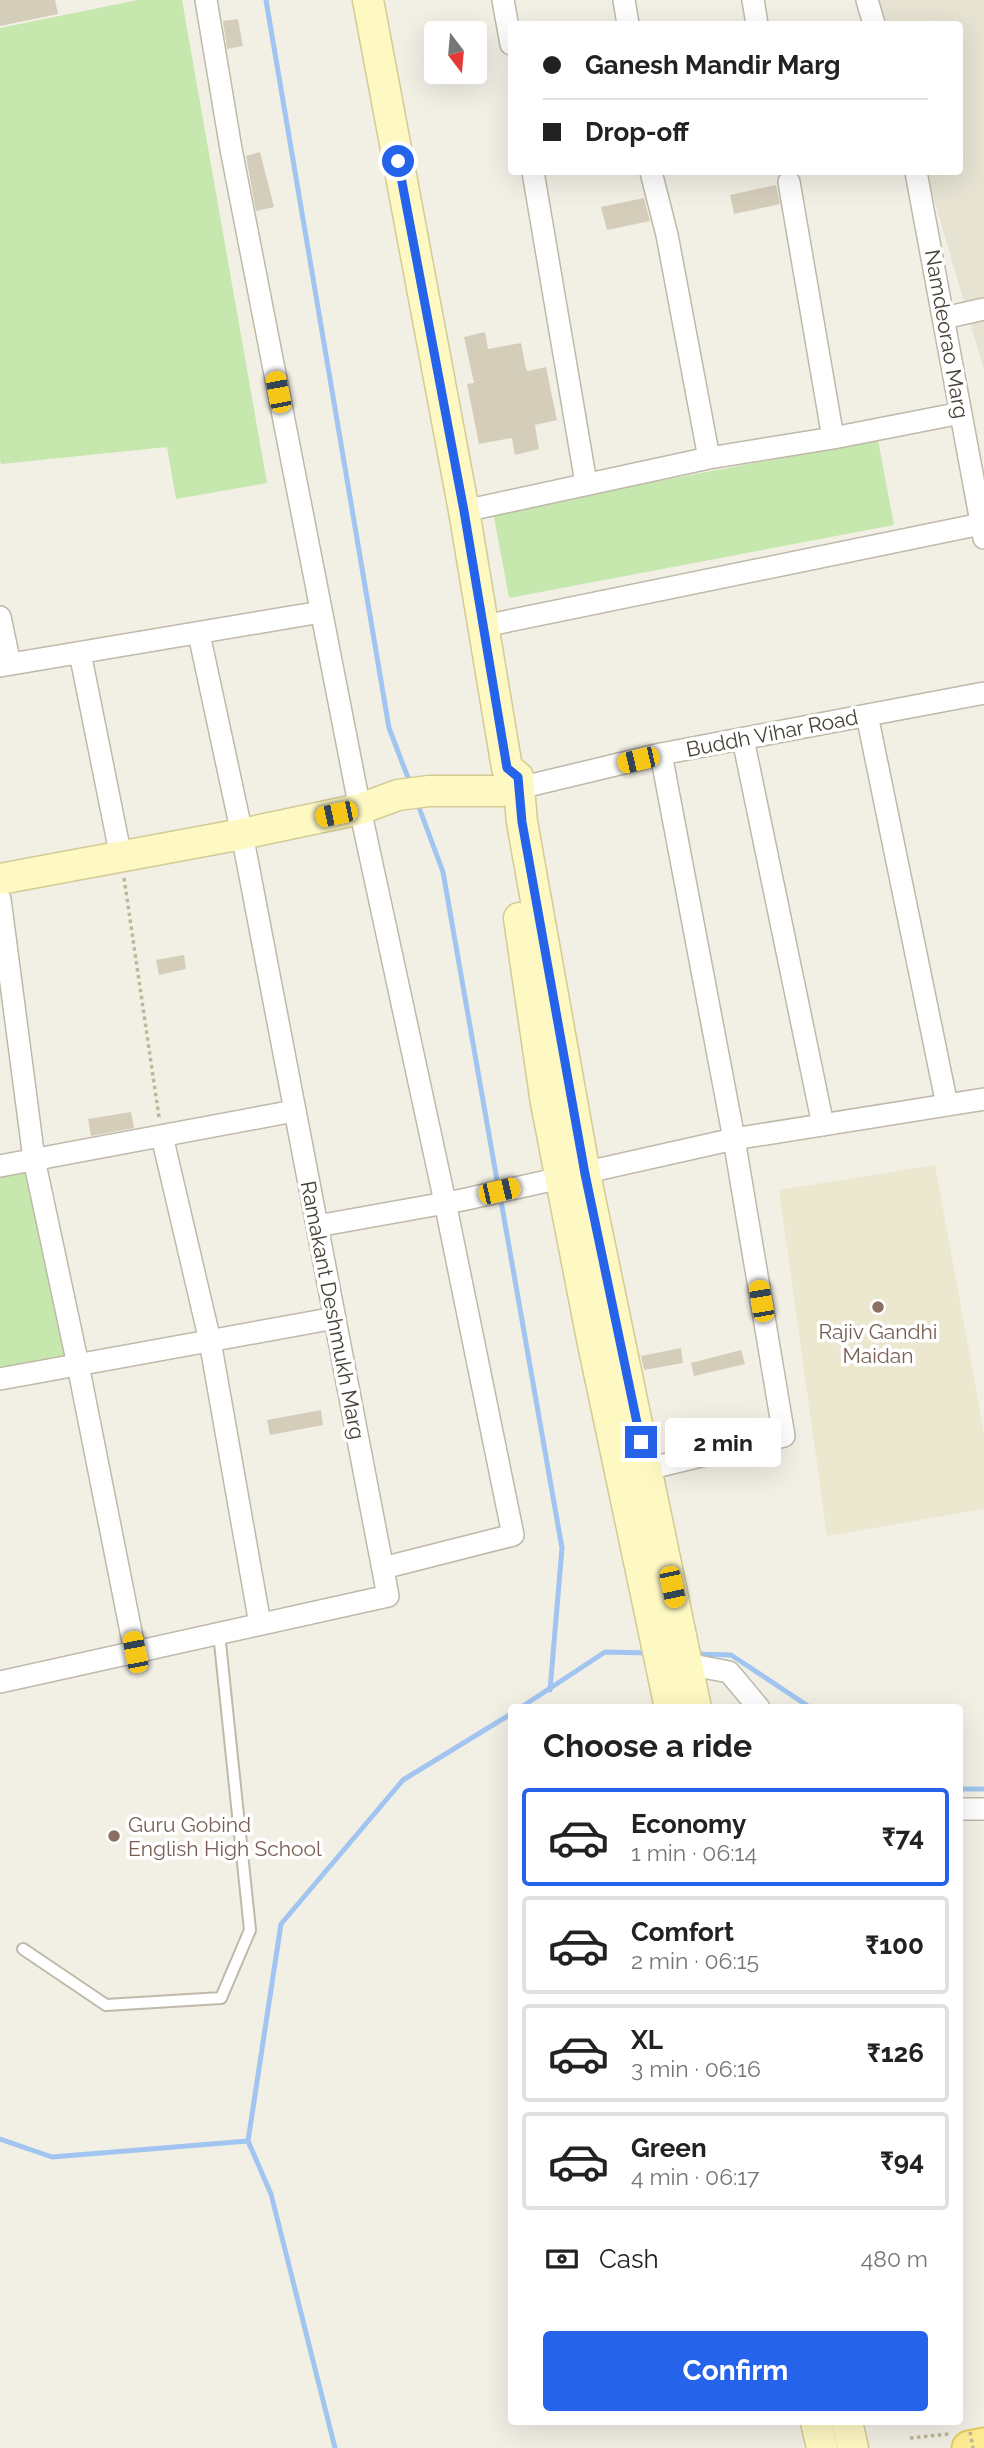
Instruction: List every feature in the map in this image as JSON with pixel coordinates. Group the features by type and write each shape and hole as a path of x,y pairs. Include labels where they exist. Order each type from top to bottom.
{"street":[{"path":"206,0 231,149 360,809 454,1201 513,1535 383,1568"},
{"path":"368,0 464,511 509,782 524,836 573,1176 592,1339 674,1663 694,1704"},
{"path":"503,0 508,28"},
{"path":"624,0 628,21"},
{"path":"752,0 756,21"},
{"path":"867,0 873,21"},
{"path":"534,175 586,483"},
{"path":"652,175 667,235 709,458"},
{"name":"Namdeorao Marg","path":"917,175 983,532"},
{"path":"789,182 833,438"},
{"path":"944,318 984,309"},
{"path":"464,511 709,458 833,438 961,413"},
{"path":"484,626 983,532"},
{"path":"0,617 5,665 321,612"},
{"name":"Ramakant Deshmukh Marg","path":"0,1679 135,1652 388,1595 242,834 199,634"},
{"path":"80,653 121,857"},
{"name":"Buddh Vihar Road","path":"509,782 984,692"},
{"path":"867,715 947,1105"},
{"path":"743,739 822,1125"},
{"path":"646,1469 784,1436 734,1139 661,754"},
{"path":"0,879 242,834 360,809 398,795 509,782"},
{"path":"0,899 34,1159 135,1652"},
{"path":"317,1226 454,1201 734,1139 984,1100"},
{"path":"0,1166 295,1111"},
{"path":"162,1136 210,1341 260,1624"},
{"path":"573,1176 646,1469 665,1620"},
{"path":"0,1379 335,1318"},
{"path":"670,1704 674,1663"},
{"path":"674,1663 729,1672 756,1704"},
{"path":"963,1809 984,1809"},
{"path":"817,2425 822,2448"},
{"path":"848,2425 853,2448"}],"lane":[{"path":"23,1949 106,2005 221,1998 250,1930 219,1633"}],"path":[{"path":"121,857 162,1136"},
{"path":"910,2438 971,2441"}],"shaded area":[{"path":"876,0 984,0 984,370 927,175 963,175 963,21 882,21"},
{"name":"Rajiv Gandhi Maidan","path":"935,1165 984,1433 984,1509 827,1536 779,1190"}],"green space":[{"path":"138,0 182,0 267,483 176,499 167,447 1,464 0,459 0,28"},
{"path":"878,440 894,525 509,598 493,512"},
{"path":"34,1159 78,1365 0,1379 0,1166"}],"building":[{"path":"0,0 55,0 58,14 0,26"},
{"path":"238,19 243,46 227,49 223,21"},
{"path":"260,152 274,207 256,211 246,156"},
{"path":"776,185 780,204 734,214 730,195"},
{"path":"644,198 650,221 607,230 601,207"},
{"path":"485,332 488,349 521,343 528,371 546,367 557,420 535,425 539,449 515,455 512,438 479,444 467,384 474,383 464,337"},
{"path":"184,955 186,969 159,975 156,960"},
{"path":"131,1112 134,1128 91,1136 88,1119"},
{"path":"681,1348 683,1363 644,1370 641,1356"},
{"path":"741,1350 745,1364 694,1376 691,1363"},
{"path":"321,1410 323,1425 270,1435 267,1420"}],"waterway":[{"path":"266,0 389,728 410,783"},
{"path":"417,802 443,872 498,1186"},
{"path":"500,1195 562,1548 550,1690"},
{"path":"526,1704 605,1652 649,1653"},
{"path":"694,1654 731,1655 805,1704"},
{"path":"248,2141 281,1924 403,1780 508,1716"},
{"path":"963,1789 984,1789"},
{"path":"0,2139 52,2157 248,2141 271,2194 335,2448"}],"place":[{"name":"Rajiv Gandhi Maidan","path":"878,1307"},
{"name":"Guru Gobind English High School","path":"114,1836"}],"route":[{"path":"398,161 464,511 507,768 518,777 522,822 585,1174 641,1442"}]}
